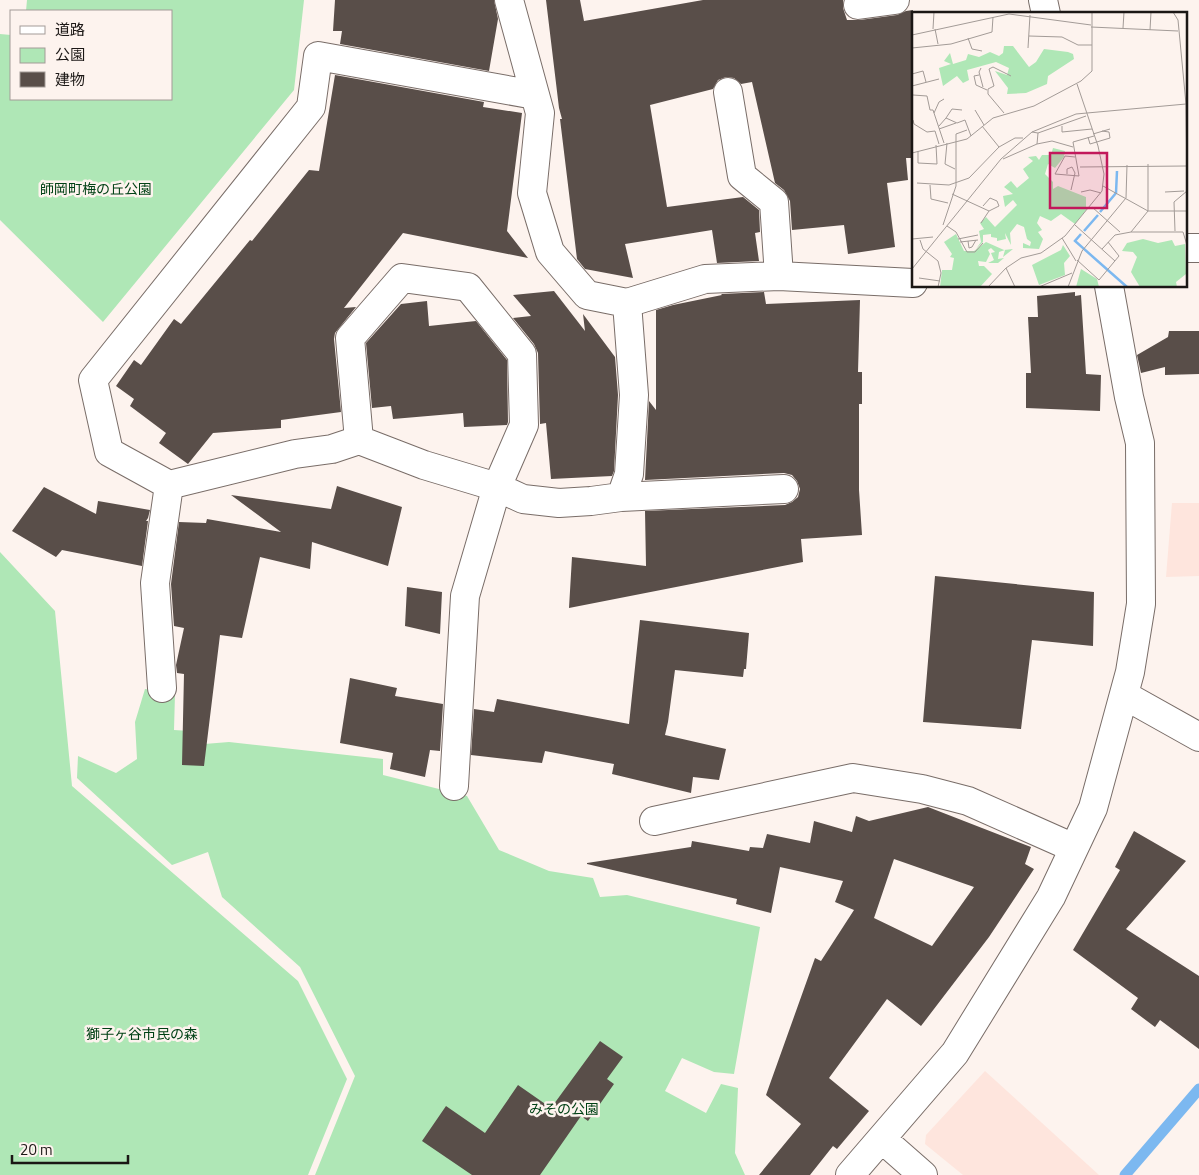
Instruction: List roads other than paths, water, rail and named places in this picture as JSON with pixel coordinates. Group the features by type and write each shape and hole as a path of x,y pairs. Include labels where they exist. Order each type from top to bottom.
{"street":[{"path":"509,0 540,113 532,193 550,252 587,295 626,303 705,279 779,276 912,283"},
{"path":"858,5 895,0"},
{"path":"535,95 318,56 311,107 93,380 109,452 169,485 295,454 332,449 360,440 424,465 497,488 523,499 559,503 591,501 621,496 784,489"},
{"path":"728,92 742,176 774,202 779,276"},
{"path":"1186,248 1199,248"},
{"path":"360,440 350,338 402,278 468,287 522,354 524,425 497,488 465,596 454,786"},
{"path":"850,1175 955,1053 1052,897 1093,808 1130,672 1141,604 1140,443 1129,397 1108,288"},
{"path":"621,496 629,474 634,395 626,303"},
{"path":"162,688 156,583 169,485"},
{"path":"1124,695 1199,737"},
{"path":"654,821 853,778 922,789 968,800 1074,848"},
{"path":"882,1139 922,1175"}],"waterway":[{"path":"1125,1175 1199,1089"}],"park label":[{"name":"師岡町梅の丘公園","path":"96,188"},
{"name":"獅子ヶ谷市民の森","path":"142,1033"},
{"name":"みその公園","path":"564,1108"}]}
